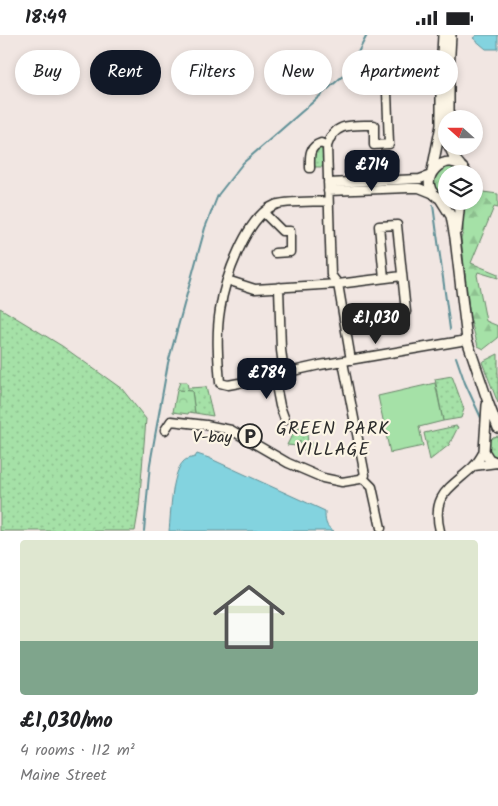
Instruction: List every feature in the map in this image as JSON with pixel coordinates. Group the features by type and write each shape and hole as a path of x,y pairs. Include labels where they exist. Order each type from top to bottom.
{"street":[{"path":"438,195 430,185 441,125 443,35"},
{"path":"449,110 451,35"},
{"path":"363,478 338,284 331,275 327,146 330,136 338,129 347,126 366,125 374,125 374,145 389,144 387,95"},
{"path":"310,168 312,149 321,143 327,146"},
{"path":"440,165 448,162 458,165"},
{"path":"328,187 420,179 432,173 438,167"},
{"path":"328,187 419,188 438,196"},
{"path":"328,201 276,204 264,213 249,230 241,244 227,280 220,309 218,332 220,383 228,385 320,365 467,340"},
{"path":"448,210 451,216 455,238 467,340 498,428"},
{"path":"455,238 459,210"},
{"path":"264,213 282,231 290,231 290,252 275,253"},
{"path":"376,317 406,311 397,225 379,226 384,278"},
{"path":"227,280 255,289 338,284 402,276"},
{"path":"279,287 281,350 284,373"},
{"path":"274,375 280,406 285,420"},
{"path":"488,402 485,447 489,459 498,463"},
{"path":"166,430 171,421 223,427 239,434 288,463 323,478 342,482 363,478"},
{"path":"440,531 437,511 439,500 453,483 474,466 491,435 498,433"},
{"path":"474,466 498,463"},
{"path":"363,478 372,487 381,528"}],"green space":[{"path":"322,145 323,167 311,167 311,152"},
{"path":"438,172 438,191 436,190 434,180"},
{"path":"483,192 498,194 498,208 494,207 471,263 498,274 498,278 478,272 477,275 486,321 498,326 498,338 484,349 478,346 470,318 461,238 463,234 462,216 464,211 483,210"},
{"path":"0,308 62,346 122,389 146,419 139,507 135,531 0,531"},
{"path":"498,354 498,403 482,362"},
{"path":"452,376 464,409 461,418 443,421 435,379"},
{"path":"180,382 187,382 188,388 206,387 213,416 195,413 192,391 177,390"},
{"path":"435,383 443,421 419,427 423,446 390,453 378,396"},
{"path":"177,390 192,391 195,413 173,412"},
{"path":"306,427 308,442 315,444 314,450 309,448 308,450 303,450 304,446 300,444 300,441 297,446 287,445 295,429"},
{"path":"458,427 449,445 430,460 424,433"},
{"path":"498,436 498,460 487,452 488,442 493,437"}],"water":[{"path":"477,35 498,35 498,49 486,49 473,38"},
{"path":"197,454 325,511 327,525 334,531 169,531 173,492 178,471 182,463 187,459 195,457"}],"waterway":[{"path":"144,531 150,464 168,363 205,228 218,195 243,163 345,74 367,35"},
{"path":"433,205 450,329"},
{"path":"456,357 465,383 482,420"}],"place":[{"name":"V-bay","path":"250,436"}],"district":[{"name":"GREEN PARK VILLAGE","path":"333,438"}]}
